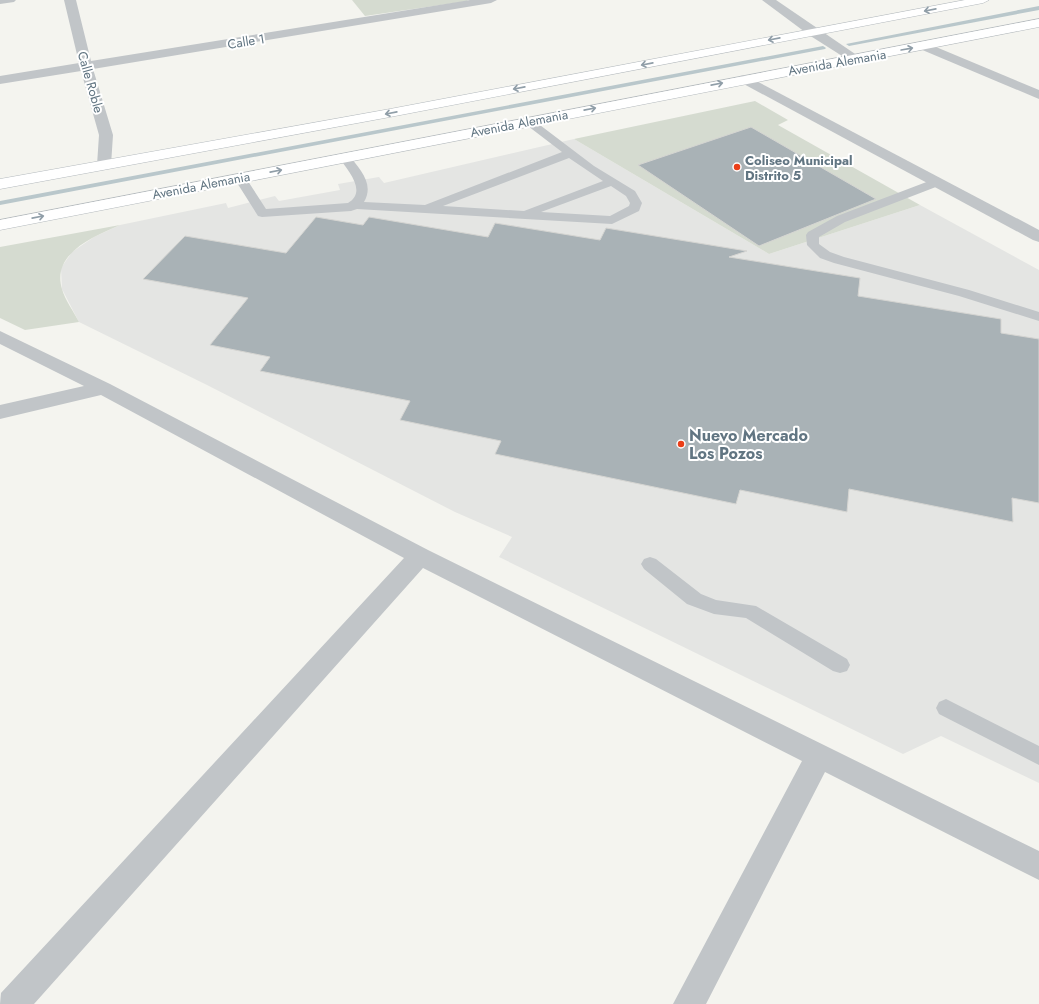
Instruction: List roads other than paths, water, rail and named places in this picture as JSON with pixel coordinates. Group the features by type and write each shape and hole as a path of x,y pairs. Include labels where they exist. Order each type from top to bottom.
{"main road":[{"path":"0,184 390,113 982,0"},
{"name":"Avenida Alemania","path":"0,225 745,79 1039,24"}],"street":[{"path":"0,1 10,0"},
{"name":"Calle Roble","path":"70,0 86,67 106,135 104,165"},
{"name":"Calle 1","path":"0,80 491,0"},
{"path":"768,0 813,32 855,58"},
{"path":"924,46 1039,94"},
{"path":"745,79 1039,236"},
{"path":"0,337 103,388 420,556 1039,866"},
{"path":"0,412 103,388"},
{"path":"12,1004 420,556"},
{"path":"689,1004 819,756"}],"lane":[{"path":"240,178 262,213 351,207 357,205 612,220 635,208 636,203 632,194 570,153 528,121"},
{"path":"425,209 570,153"},
{"path":"344,157 361,180 361,200 357,205"},
{"path":"523,215 612,182"},
{"path":"937,182 841,218 812,235 813,246 824,255 838,260 964,293 1039,317"},
{"path":"650,564 694,599 714,607 729,610 749,610 840,665"},
{"path":"946,708 1039,756"}],"waterway":[{"path":"849,44 1039,8"},
{"path":"0,203 823,48"}],"place":[{"name":"Coliseo Municipal Distrito 5","path":"737,167"},
{"name":"Nuevo Mercado Los Pozos","path":"681,444"}]}
